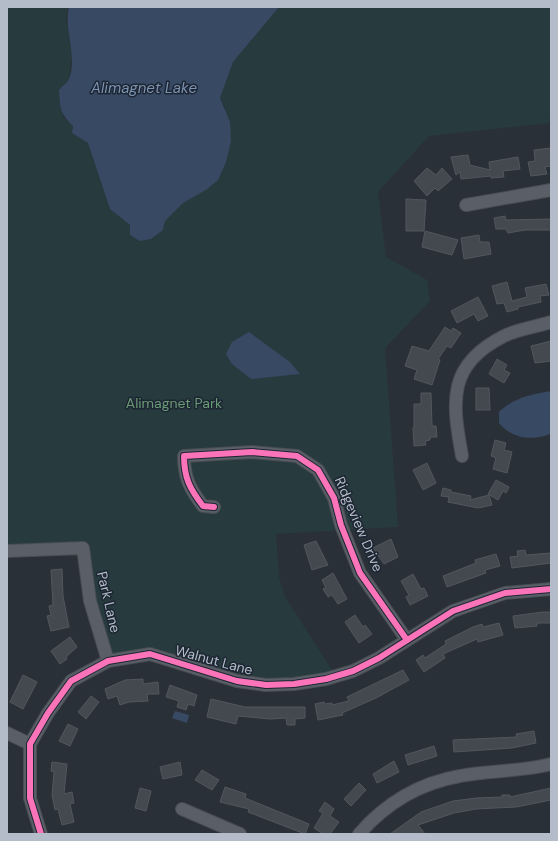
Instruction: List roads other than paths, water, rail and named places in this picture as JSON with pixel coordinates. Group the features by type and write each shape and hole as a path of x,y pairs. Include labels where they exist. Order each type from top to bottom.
{"street":[{"path":"466,205 551,190"},
{"path":"462,456 455,417 455,397 462,374 476,354 505,335 551,322"},
{"name":"Ridgeview Drive","path":"214,507 203,506 194,494 184,473 184,456 252,452 297,456 318,470 334,498 341,525 360,573 407,640"},
{"name":"Park Lane","path":"7,551 83,548 90,601 108,661"},
{"name":"Walnut Lane","path":"41,834 30,798 30,744 48,712 72,681 108,661 150,654 237,681 266,685 294,684 326,679 354,671 379,658 453,611 505,594 551,589"},
{"path":"7,733 30,744"},
{"path":"359,834 372,820 399,798 427,785 461,776 533,769 551,764"},
{"path":"182,809 240,834"}],"water":[{"name":"Alimagnet Lake","path":"69,7 279,7 233,62 220,98 230,122 231,141 226,162 218,180 206,190 183,203 165,221 163,230 151,239 140,241 130,235 130,225 110,209 88,143 72,133 73,126 63,114 59,90 68,81 72,63 68,25"},
{"path":"249,332 290,362 300,374 251,379 232,364 226,354 232,342"},
{"path":"551,391 550,434 530,438 523,437 510,432 499,423 499,412 510,403 530,395"},
{"path":"175,711 189,715 187,723 172,718"}],"park label":[{"name":"Alimagnet Park","path":"174,403"}]}
